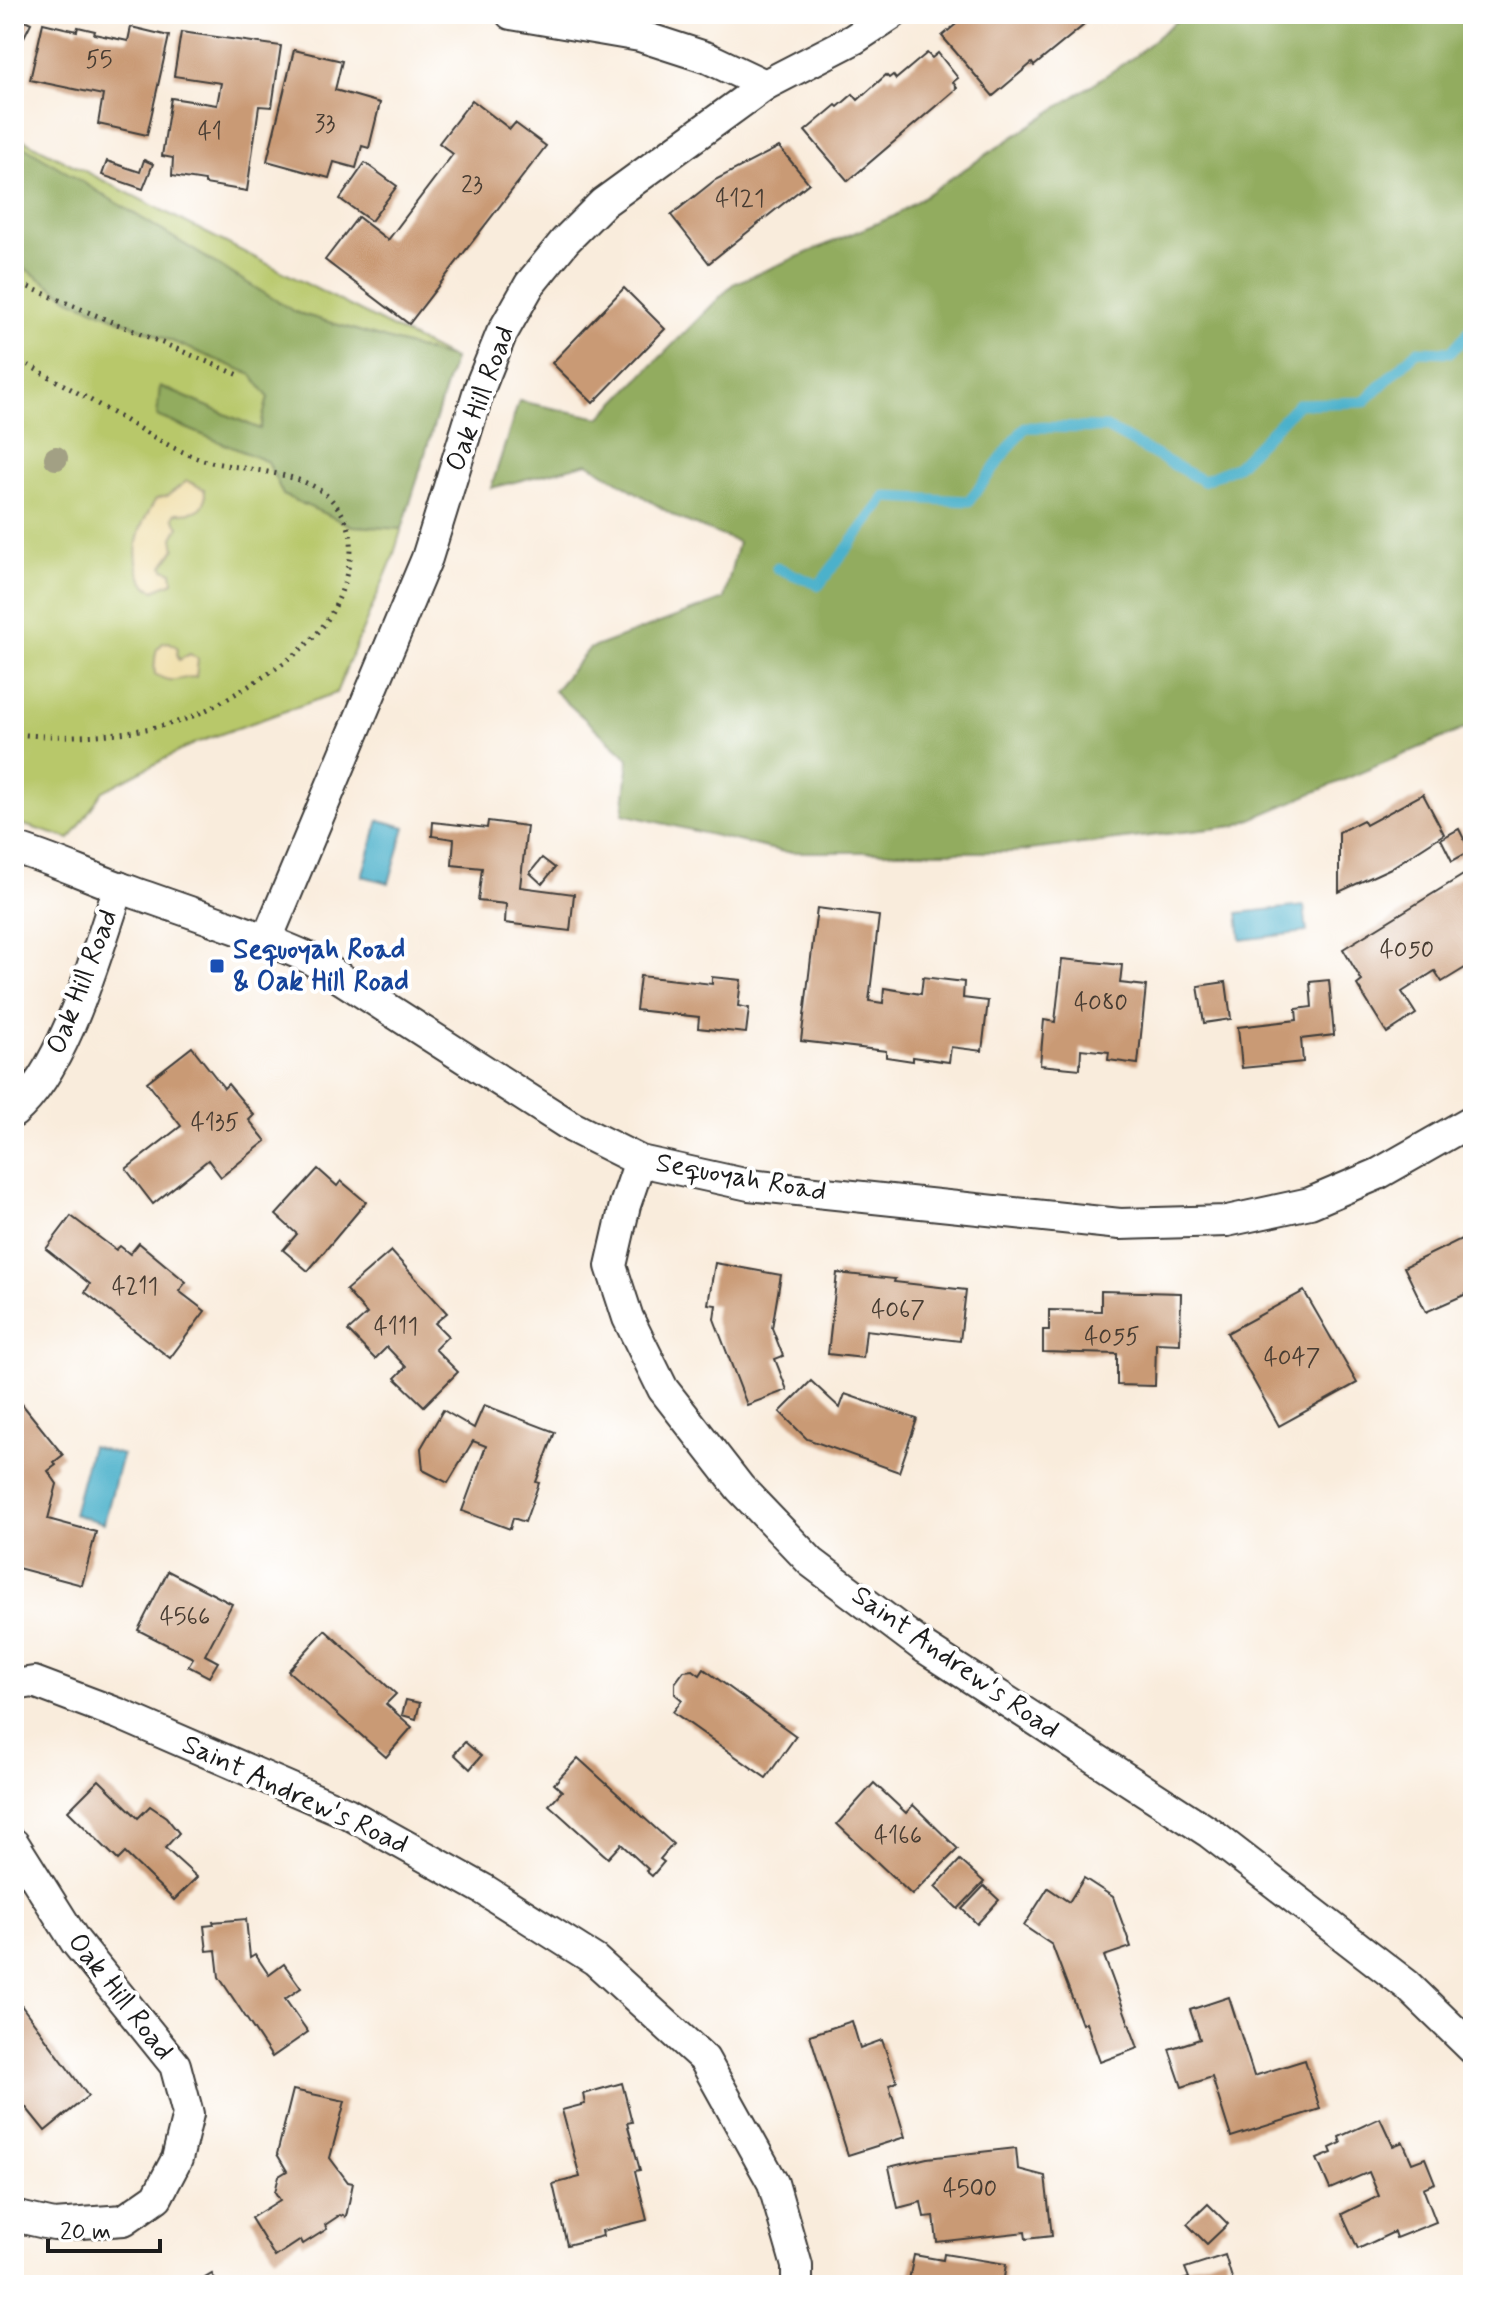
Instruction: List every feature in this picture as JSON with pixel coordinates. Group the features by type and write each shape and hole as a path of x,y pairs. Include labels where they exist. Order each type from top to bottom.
{"street":[{"path":"511,14 640,36 708,58 765,85"},
{"name":"Oak Hill Road","path":"267,939 427,558 480,387 501,335 530,284 565,241 603,203 765,85 854,39 892,14"},
{"name":"Sequoyah Road","path":"14,848 267,939 309,958 572,1127 640,1161 749,1185 1106,1222 1227,1221 1310,1203 1378,1174 1473,1120"},
{"name":"Oak Hill Road","path":"14,1112 28,1101 54,1059 84,989 119,887"},
{"name":"Saint Andrew's Road","path":"640,1161 625,1205 611,1266 628,1318 663,1389 740,1488 811,1562 925,1648 1210,1833 1407,1985 1473,2049"},
{"name":"Saint Andrew's Road","path":"14,1685 34,1682 119,1714 347,1813 483,1889 595,1960 704,2059 773,2183 797,2266 797,2285"},
{"name":"Oak Hill Road","path":"14,1844 75,1941 175,2065 188,2114 177,2159 157,2197 124,2220 54,2225 14,2216"}],"path":[{"path":"14,281 239,375"},
{"path":"14,357 172,448 228,467 260,470 306,482 334,502 351,530 351,560 342,590 329,616 312,639 292,659 204,711 178,721 108,734 14,734"}],"green space":[{"path":"1184,14 1473,14 1473,725 1235,826 1013,852 784,852 623,814 629,759 554,691 589,649 724,599 738,542 678,518 588,463 491,488 519,401 600,418 733,284 894,216 1135,56"},
{"path":"14,135 454,359 392,560 336,693 193,744 103,791 70,839 14,822"},
{"path":"14,140 295,312 454,359 402,529 352,526 283,495 268,462 157,416 160,386 260,429 268,397 251,374 70,299 14,261"}],"sand":[{"path":"187,481 204,489 204,502 198,510 176,513 173,517 179,527 173,538 175,549 163,566 172,572 173,582 154,590 143,581 140,573 137,557 139,533 156,499 167,496"},
{"path":"169,642 178,648 179,660 190,654 198,659 196,677 171,680 155,674 157,649"}],"water":[{"path":"379,820 405,827 389,883 362,876"},
{"path":"1304,906 1307,932 1241,940 1238,913"},
{"path":"91,1446 122,1455 104,1523 73,1514"}],"building":[{"path":"968,14 1075,14 1084,25 993,96 942,36"},
{"path":"14,15 31,23 14,57"},
{"path":"43,23 77,31 78,27 95,31 94,34 128,41 131,27 169,36 147,135 98,124 103,95 30,80"},
{"path":"181,32 281,46 272,107 259,106 247,191 172,176 173,158 162,156 171,98 217,105 221,83 174,76"},
{"path":"294,50 342,61 335,90 380,103 369,148 362,146 356,168 334,162 329,178 267,161"},
{"path":"927,53 932,58 938,53 958,78 953,82 957,88 848,181 805,131 853,94 858,100 886,75 889,78 893,75 896,79"},
{"path":"472,100 510,129 515,123 546,146 409,324 325,260 358,217 388,240 453,154 439,143"},
{"path":"779,147 809,183 709,263 671,215 715,180"},
{"path":"144,160 153,164 143,189 102,175 107,161 140,172"},
{"path":"365,163 397,186 371,221 340,199"},
{"path":"624,288 665,329 593,403 552,363"},
{"path":"1423,794 1444,834 1391,868 1339,892 1339,832 1363,820 1366,825"},
{"path":"488,821 527,826 520,887 574,894 570,931 505,923 506,904 478,901 482,868 452,865 454,839 432,836 433,822 487,828"},
{"path":"1459,829 1470,851 1452,861 1441,839"},
{"path":"542,858 555,868 542,884 530,873"},
{"path":"1473,869 1473,949 1469,951 1473,963 1442,982 1435,971 1402,992 1416,1014 1387,1033 1357,985 1362,981 1343,949"},
{"path":"817,908 879,916 869,1001 883,1003 884,988 921,994 923,977 964,982 963,998 988,1001 982,1051 951,1047 949,1062 913,1057 913,1061 886,1057 886,1051 801,1041"},
{"path":"1062,959 1122,965 1120,983 1146,986 1138,1064 1108,1060 1109,1052 1081,1049 1080,1069 1040,1065 1044,1020 1055,1022"},
{"path":"640,976 712,984 712,977 741,980 738,1006 749,1008 746,1033 698,1028 699,1017 636,1010"},
{"path":"1329,980 1334,1035 1301,1039 1303,1062 1242,1068 1238,1027 1297,1020 1296,1009 1312,1007 1310,982"},
{"path":"1226,982 1231,1019 1204,1023 1198,986"},
{"path":"192,1047 224,1088 228,1084 254,1115 249,1120 266,1141 221,1177 208,1160 153,1204 126,1169 181,1126 147,1082"},
{"path":"318,1169 337,1186 341,1181 366,1202 308,1271 283,1250 297,1234 276,1215"},
{"path":"71,1216 116,1250 120,1246 130,1254 139,1243 186,1282 179,1291 205,1311 170,1358 85,1292 90,1284 46,1249"},
{"path":"1473,1228 1473,1291 1426,1312 1404,1267 1461,1239 1463,1244"},
{"path":"391,1251 447,1313 435,1323 448,1336 435,1349 458,1372 424,1406 395,1378 406,1367 387,1347 375,1359 348,1331 367,1314 346,1290"},
{"path":"715,1263 781,1275 772,1328 783,1356 775,1359 787,1390 747,1405 714,1319 716,1305 708,1304"},
{"path":"837,1273 966,1290 960,1341 866,1330 863,1358 828,1354"},
{"path":"1101,1291 1181,1293 1180,1344 1156,1343 1155,1386 1117,1385 1117,1354 1043,1352 1043,1330 1049,1330 1049,1310 1101,1311"},
{"path":"1304,1291 1357,1383 1279,1426 1227,1333"},
{"path":"811,1381 840,1408 845,1394 917,1419 899,1472 807,1439 780,1412"},
{"path":"22,1404 63,1455 48,1471 57,1484 48,1519 96,1532 82,1585 14,1567 14,1410"},
{"path":"484,1405 555,1432 525,1522 513,1518 510,1529 462,1511 486,1446 473,1441 448,1483 423,1470 421,1448 443,1410 474,1428"},
{"path":"168,1571 232,1604 205,1655 218,1662 209,1677 188,1666 193,1658 138,1630"},
{"path":"325,1630 396,1694 386,1704 412,1727 386,1757 288,1671"},
{"path":"704,1669 796,1736 766,1778 673,1712 682,1700 675,1694 675,1683 684,1671 693,1670 700,1675"},
{"path":"406,1700 420,1703 416,1719 402,1715"},
{"path":"465,1742 481,1756 470,1769 454,1754"},
{"path":"578,1758 673,1844 660,1859 664,1862 652,1876 621,1844 608,1858 549,1805 562,1791 554,1784"},
{"path":"99,1780 138,1818 150,1806 166,1817 179,1833 165,1848 197,1877 174,1900 125,1853 118,1860 68,1811"},
{"path":"874,1783 906,1813 913,1805 958,1849 912,1895 837,1824"},
{"path":"960,1860 984,1882 958,1909 935,1887"},
{"path":"1084,1878 1113,1897 1131,1947 1104,1956 1138,2048 1100,2062 1052,1945 1024,1926 1048,1888 1069,1902"},
{"path":"984,1886 999,1900 977,1924 962,1909"},
{"path":"246,1919 250,1957 255,1954 269,1975 284,1964 301,1988 285,1999 308,2032 272,2057 219,1977 216,1950 207,1951 204,1926 214,1925 213,1922"},
{"path":"1229,1997 1254,2076 1305,2060 1320,2109 1231,2137 1212,2077 1182,2087 1169,2049 1200,2039 1190,2010"},
{"path":"21,2005 88,2096 45,2131 24,2105 14,2113 14,2010"},
{"path":"852,2021 860,2048 882,2040 897,2082 889,2085 905,2137 848,2155 810,2035"},
{"path":"622,2083 632,2122 627,2123 640,2170 635,2171 647,2220 602,2231 603,2236 567,2245 553,2184 580,2177 562,2110 585,2104 583,2094"},
{"path":"293,2090 345,2101 330,2158 348,2182 353,2183 346,2217 340,2215 325,2225 327,2229 303,2244 301,2240 275,2257 251,2218 280,2200 275,2192 279,2176 287,2171 277,2154"},
{"path":"1380,2118 1393,2146 1403,2142 1412,2163 1425,2158 1435,2183 1423,2188 1436,2222 1396,2238 1394,2232 1358,2249 1342,2214 1379,2196 1369,2172 1330,2189 1317,2159 1332,2153 1330,2148 1341,2143 1339,2137"},
{"path":"1016,2148 1018,2169 1045,2176 1052,2236 1026,2239 1025,2232 937,2242 934,2216 924,2217 921,2202 898,2208 889,2167 927,2158"},
{"path":"1208,2204 1228,2224 1207,2244 1187,2224"},
{"path":"944,2254 1006,2264 1003,2285 908,2285 914,2255 943,2260"},
{"path":"1225,2255 1234,2285 1177,2285 1176,2282 1189,2278 1185,2268"},
{"path":"212,2274 218,2285 193,2285"}],"waterway":[{"path":"777,568 819,585 886,497 969,501 1025,427 1107,428 1203,481 1237,466 1298,404 1364,402 1417,351 1451,352 1473,327"}],"place":[{"name":"Sequoyah Road & Oak Hill Road","path":"217,966"}]}
